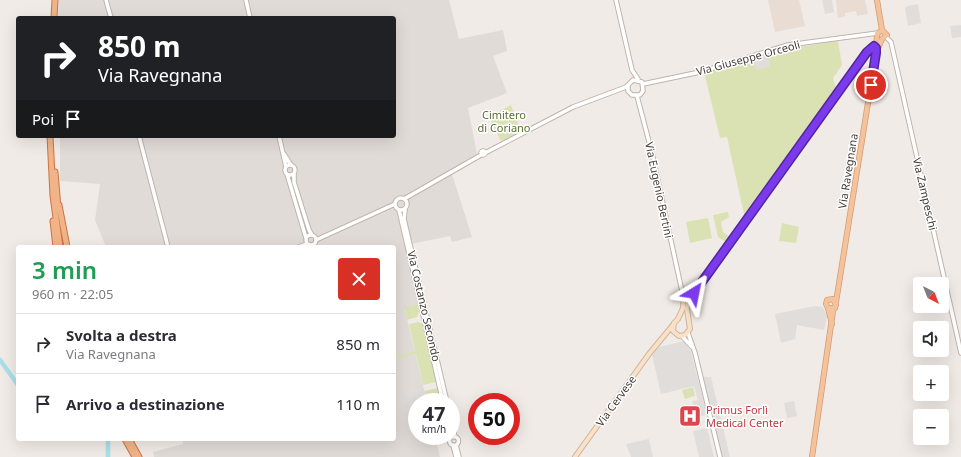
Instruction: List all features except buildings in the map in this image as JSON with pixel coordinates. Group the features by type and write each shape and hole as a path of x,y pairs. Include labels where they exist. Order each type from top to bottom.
{"highway":[{"path":"53,16 54,0"},
{"path":"51,138 61,245"},
{"path":"51,138 53,228 56,245"},
{"path":"56,185 67,245"},
{"path":"53,196 61,245"},
{"path":"126,441 135,457"},
{"path":"130,441 138,457"}],"main road":[{"path":"688,333 690,329 686,309 689,300 872,44 880,36 877,0"},
{"name":"Via Ravegnana","path":"834,300 838,292 876,51 880,36"},
{"path":"867,52 873,46 876,51"},
{"path":"683,296 699,285"},
{"path":"687,292 689,295 689,300"},
{"name":"Via Cervese","path":"575,457 657,345 678,319 683,308 683,296"},
{"path":"812,457 835,308 834,300 826,302 832,326"},
{"path":"828,308 835,308"},
{"path":"678,319 683,319 688,322"},
{"path":"673,326 673,331 679,335"},
{"name":"Via Cervese","path":"657,345 670,335 688,333"}],"street":[{"path":"106,0 110,16"},
{"path":"246,0 250,16"},
{"path":"616,0 632,70 628,91"},
{"name":"Via Giuseppe Orceoli","path":"643,84 700,72 788,45 880,36"},
{"name":"Via Zampeschi","path":"880,36 890,42 961,353"},
{"path":"618,91 628,91 632,95 637,96 643,91 643,84 632,70"},
{"path":"279,138 286,167 285,171 307,244 314,244 316,240 390,208 398,199 404,199 481,155 573,107 618,91 630,83 639,80"},
{"name":"Via Eugenio Bertini","path":"637,96 652,153 683,296"},
{"path":"140,138 167,245"},
{"path":"282,151 294,169 294,182 308,230 316,240"},
{"path":"286,167 291,166"},
{"path":"287,174 294,173"},
{"path":"390,208 405,210 412,194"},
{"path":"404,199 407,205"},
{"path":"395,204 398,210"},
{"name":"Via Costanzo Secondo","path":"398,210 441,393"},
{"name":"Via Costanzo Secondo","path":"405,210 404,219 445,393"},
{"path":"306,238 312,235"},
{"path":"680,285 687,292"},
{"path":"688,333 694,349 720,457"},
{"path":"679,335 694,349"},
{"path":"455,445 456,457"},
{"path":"455,445 459,457"}],"shaded area":[{"path":"59,0 449,0 459,39 503,30 507,51 493,56 507,93 468,108 478,159 452,174 472,237 452,242 450,236 411,244 423,302 405,310 425,393 408,393 408,445 437,445 440,457 154,457 153,452 183,444 183,441 396,441 396,245 105,245 95,220 100,184 60,181 60,138 396,138 396,16 58,16"},
{"path":"768,0 799,0 805,26 775,32"},
{"path":"822,0 832,0 834,12 825,14"},
{"path":"836,0 865,0 868,14 857,16 856,11 845,13 845,16 838,18"},
{"path":"918,4 921,23 908,26 905,8 907,6"},
{"path":"961,25 961,37 952,38 950,26"},
{"path":"767,54 770,66 756,70 752,58"},
{"path":"815,306 822,307 827,316 824,330 797,325 795,339 781,343 775,314"},
{"path":"684,341 691,352 707,415 696,417 692,401 698,400 694,386 661,394 652,355 659,347"},
{"path":"703,377 711,377 730,457 722,457"},
{"path":"423,387 425,393 408,393 407,399 405,392"},
{"path":"794,401 797,416 787,418 784,403"},
{"path":"707,428 714,457 699,457 693,431"},
{"path":"649,439 653,457 631,457 626,444"}],"green space":[{"path":"838,41 842,65 833,78 837,91 745,219 727,137 720,138 704,72 786,49"},
{"name":"Cimitero di Coriano","path":"511,105 521,131 501,141 489,117"},
{"path":"728,212 729,217 721,222 723,232 730,237 726,242 718,237 713,215"},
{"path":"708,218 712,238 690,243 686,222"},
{"path":"782,223 799,227 796,243 779,241"},
{"path":"419,304 420,309 417,317 407,320 405,307"},
{"path":"418,322 423,324 437,382 423,385 416,354 396,359 396,356 415,351 409,324"},
{"path":"693,387 695,396 685,399 682,390"},
{"path":"438,388 439,393 426,393 425,391"}],"waterway":[{"path":"0,360 16,382"},
{"path":"108,441 108,457"}],"place":[{"name":"Primus Forlì Medical Center","path":"690,416"}],"route":[{"path":"694,293 867,52 875,46 876,53 871,85"}]}
